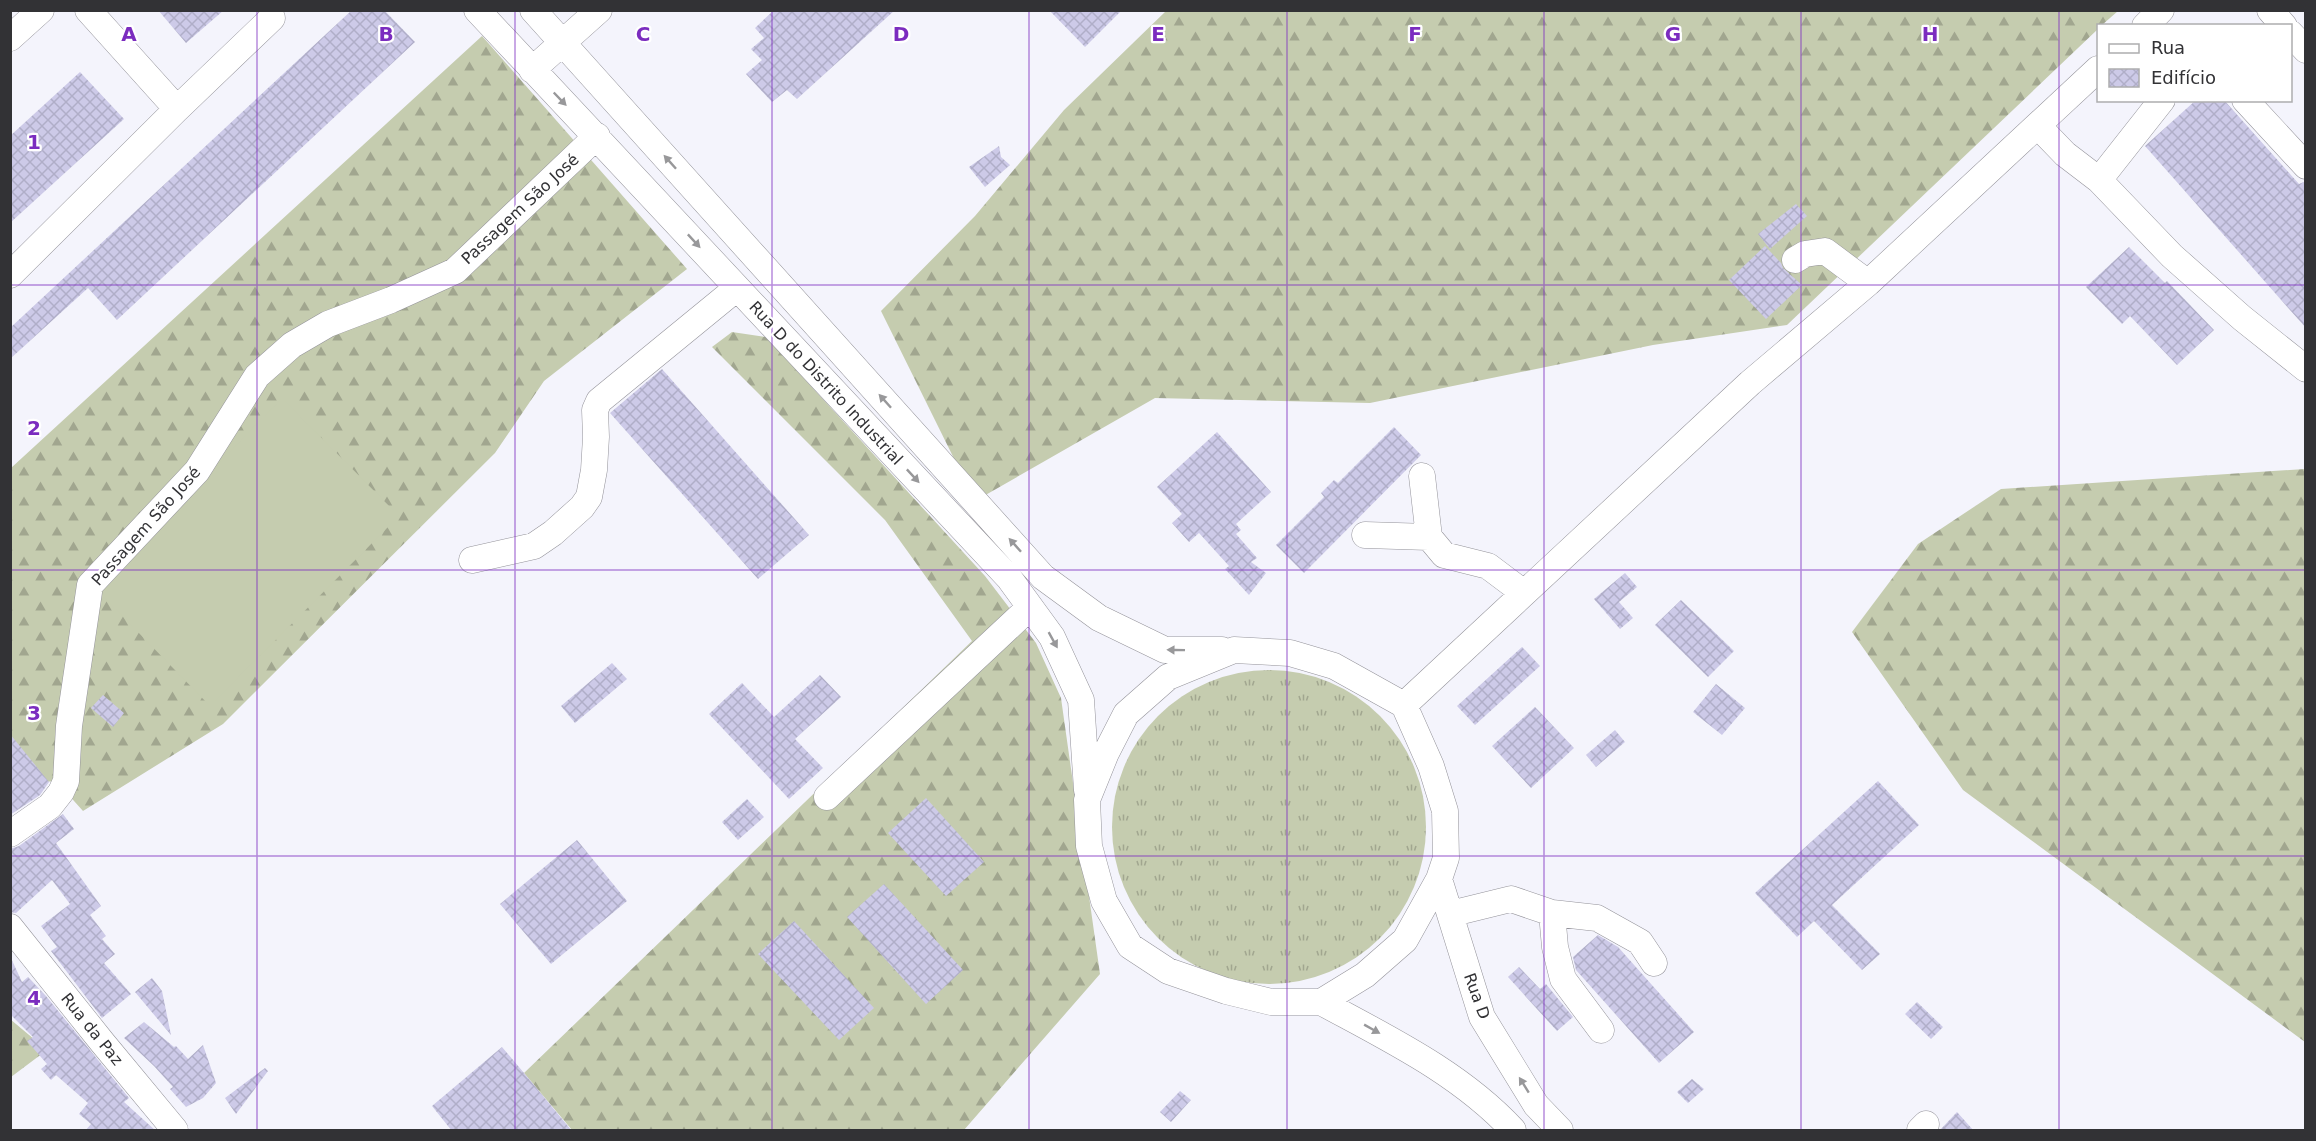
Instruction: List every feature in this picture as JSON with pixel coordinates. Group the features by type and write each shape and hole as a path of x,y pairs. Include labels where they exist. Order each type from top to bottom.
{"street":[{"path":"10,38 41,10"},
{"path":"88,10 177,109"},
{"name":"Rua D do Distrito Industrial","path":"477,10 1009,579 1053,637 1081,700 1089,846 1104,901 1130,946 1168,971 1226,991 1271,1002 1320,1002"},
{"name":"Rua D do Distrito Industrial","path":"533,10 1044,577 1099,618 1165,650 1290,653 1334,666 1404,705"},
{"path":"532,70 599,10"},
{"path":"2147,24 2161,10"},
{"path":"2270,10 2282,24"},
{"path":"10,275 272,18"},
{"path":"2292,35 2306,50"},
{"path":"1320,1002 1365,975 1405,940 1439,879 1446,858 1445,811 1431,766 1404,705 1750,383 1868,283 2097,70"},
{"path":"2099,180 2160,102"},
{"path":"2248,102 2306,166"},
{"path":"2038,126 2065,154 2099,180 2181,264 2242,318 2306,369"},
{"name":"Passagem São José","path":"10,834 50,806 66,781 69,726 90,585 197,471 257,376 292,345 328,324 391,300 455,270 597,136"},
{"path":"1795,260 1805,254 1825,251 1868,283"},
{"path":"472,560 534,546 553,533 582,507 589,497 594,470 595,410 599,401 737,288"},
{"path":"1422,476 1429,537 1444,555 1488,566 1524,593"},
{"path":"1365,535 1429,537"},
{"path":"827,797 1030,607"},
{"path":"1087,800 1106,753 1126,714 1168,677 1234,650"},
{"name":"Rua D","path":"1439,879 1482,1017 1536,1105 1560,1131"},
{"path":"1450,914 1510,899 1552,913 1597,918 1640,942 1654,963"},
{"path":"1552,913 1555,946 1563,979 1601,1030"},
{"name":"Rua da Paz","path":"10,927 176,1131"},
{"path":"1320,1002 1426,1059 1493,1108 1514,1131"}],"green space":[{"path":"1166,11 2118,11 2103,24 2097,24 2097,30 1787,325 1653,345 1370,403 1155,398 975,501 881,311 975,216 1064,110"},
{"path":"482,36 687,269 544,381 495,453 223,724 83,811 57,782 11,779 11,468"},
{"path":"732,332 766,337 985,576 1036,643 1061,698 1100,974 964,1130 572,1130 524,1073 972,641 885,520 712,347"},
{"path":"282,398 399,516 210,706 96,589"},
{"path":"2306,469 2305,1042 1963,790 1852,632 1918,544 2001,489"},
{"path":"1269,670 1300,673 1329,682 1356,697 1380,716 1399,740 1414,767 1423,796 1426,827 1423,858 1414,887 1399,914 1380,938 1356,957 1329,972 1300,981 1269,984 1238,981 1209,972 1182,957 1158,938 1139,914 1124,887 1115,858 1112,827 1115,796 1124,767 1139,740 1158,716 1182,697 1209,682 1238,673"},
{"path":"10,1019 47,1050 11,1077 10,1077"}],"building":[{"path":"158,10 224,10 186,43"},
{"path":"352,10 384,10 415,42 117,320 88,288 10,359 10,328"},
{"path":"774,10 895,10 797,99 787,90 772,102 746,74 762,60 751,49 764,38 755,28"},
{"path":"1049,10 1122,10 1085,47"},
{"path":"80,72 124,119 10,223 10,136"},
{"path":"2194,102 2226,102 2299,184 2306,181 2306,328 2145,146"},
{"path":"999,146 1001,157 1010,165 985,187 969,167"},
{"path":"1796,204 1807,216 1770,249 1758,234"},
{"path":"1765,246 1783,268 1802,285 1766,319 1729,280"},
{"path":"2129,247 2165,283 2167,281 2214,330 2177,365 2130,316 2122,324 2086,287"},
{"path":"662,369 809,535 758,579 610,413"},
{"path":"1394,427 1421,455 1304,573 1276,545 1324,497 1321,493 1334,480 1338,483"},
{"path":"1217,432 1271,492 1236,524 1241,530 1236,534 1257,558 1251,562 1266,573 1249,595 1225,569 1229,566 1199,533 1189,542 1172,523 1182,514 1157,487"},
{"path":"1625,573 1637,587 1619,602 1633,618 1620,629 1594,599"},
{"path":"1681,600 1734,651 1708,677 1655,625"},
{"path":"1522,647 1540,666 1475,725 1457,706"},
{"path":"612,663 627,679 575,723 561,706"},
{"path":"820,675 841,697 795,739 823,768 789,799 709,714 742,683 774,717"},
{"path":"1716,684 1745,708 1722,735 1693,712"},
{"path":"103,695 124,713 113,727 91,708"},
{"path":"1535,707 1574,748 1531,788 1492,746"},
{"path":"1615,730 1625,742 1596,767 1586,755"},
{"path":"10,734 49,782 40,795 10,815"},
{"path":"1878,781 1919,825 1832,905 1880,954 1862,970 1814,921 1797,937 1755,893"},
{"path":"926,798 984,862 946,896 888,833"},
{"path":"747,799 764,817 738,840 722,822"},
{"path":"63,814 74,829 56,843 101,906 90,915 106,936 102,939 115,954 104,963 131,994 102,1018 51,951 57,947 41,926 70,904 52,880 16,913 10,912 10,849 19,846"},
{"path":"577,840 627,901 551,964 500,904"},
{"path":"884,884 963,970 926,1004 847,917"},
{"path":"794,921 874,1008 839,1040 758,954"},
{"path":"1598,935 1618,947 1694,1032 1659,1063 1576,970 1573,957"},
{"path":"10,956 22,982 28,977 46,996 129,1098 124,1102 156,1131 85,1131 91,1124 79,1114 88,1103 56,1075 51,1080 41,1069 47,1064 27,1041 33,1037 10,1014"},
{"path":"1519,967 1540,989 1546,984 1573,1017 1557,1031 1508,977"},
{"path":"152,978 162,991 171,1035 135,992"},
{"path":"1917,1002 1943,1027 1931,1039 1905,1014"},
{"path":"144,1022 174,1047 176,1046 188,1059 203,1045 216,1083 203,1098 186,1107 170,1089 173,1087 124,1038"},
{"path":"502,1047 572,1131 452,1131 432,1106"},
{"path":"265,1068 268,1071 236,1114 225,1098"},
{"path":"1692,1079 1704,1089 1688,1103 1677,1092"},
{"path":"1180,1091 1191,1100 1171,1122 1160,1112"},
{"path":"1957,1112 1974,1131 1939,1131"}]}
